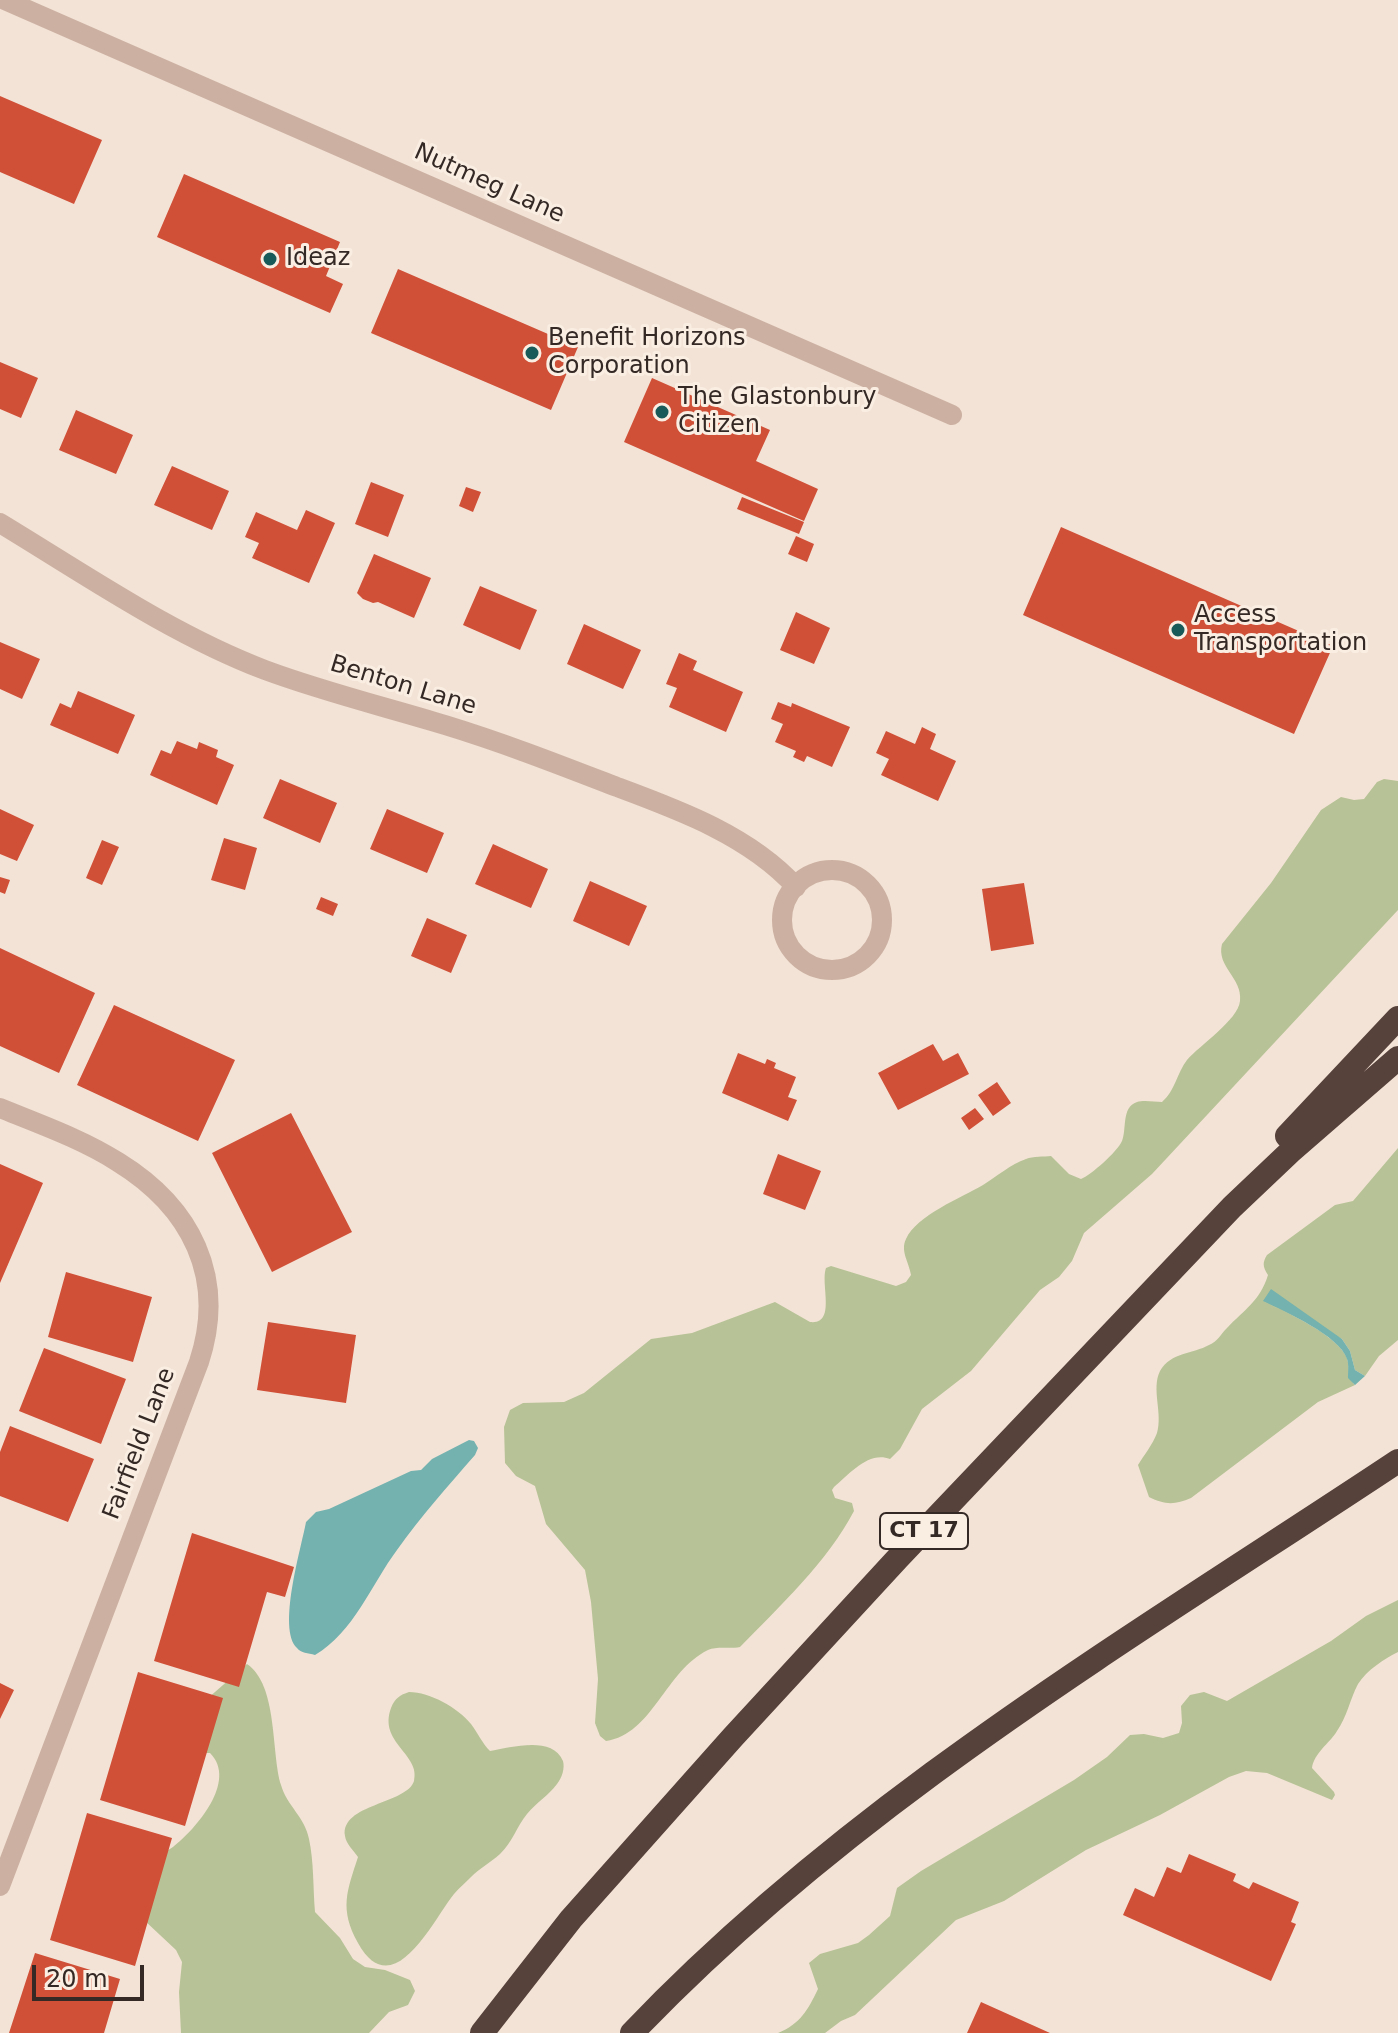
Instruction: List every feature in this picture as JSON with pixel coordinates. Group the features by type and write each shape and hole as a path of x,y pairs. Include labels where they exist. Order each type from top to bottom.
{"highway":[{"path":"1237,1203 1290,1133 1398,1018"},
{"name":"CT 17","path":"482,2033 571,1919 733,1737 1033,1415 1237,1203 1290,1152 1398,1058"},
{"path":"632,2033 798,1878 879,1812 1049,1692 1398,1461"}],"street":[{"name":"Nutmeg Lane","path":"5,0 952,415"},
{"name":"Benton Lane","path":"0,523 156,617 241,660 304,683 499,742 640,795 742,844 774,865 796,887"},
{"path":"827,870 845,872 868,885 878,900 882,917 880,935 872,951 859,963 833,970 816,967 800,959 789,945 782,919 786,901 796,887 810,876 827,870"},
{"name":"Fairfield Lane","path":"0,1108 111,1157 159,1193 182,1219 195,1241 206,1273 209,1303 206,1336 199,1362 0,1886"}],"green space":[{"path":"1384,779 1398,781 1398,910 1152,1174 1084,1233 1072,1261 1059,1277 1040,1290 971,1371 922,1409 900,1449 890,1459 882,1457 867,1461 834,1487 835,1498 852,1503 854,1511 831,1548 786,1600 740,1647 711,1649 693,1660 636,1727 606,1741 600,1736 595,1723 598,1679 585,1570 546,1524 535,1486 516,1476 505,1463 504,1427 510,1410 523,1403 564,1402 584,1393 651,1339 692,1333 775,1302 810,1322 818,1321 825,1310 826,1268 831,1266 896,1286 906,1282 911,1275 904,1243 912,1230 929,1215 1020,1161 1051,1156 1069,1174 1081,1179 1091,1173 1119,1146 1132,1105 1140,1101 1162,1102 1187,1060 1233,1016 1238,1008 1240,993 1223,959 1222,944 1271,883 1321,810 1341,797 1364,799 1377,782"},
{"path":"1398,1148 1398,1340 1379,1356 1365,1376 1355,1370 1350,1351 1342,1339 1285,1312 1309,1324 1340,1348 1346,1356 1350,1378 1355,1385 1318,1402 1191,1498 1170,1503 1149,1497 1138,1465 1157,1433 1160,1371 1170,1360 1217,1340 1261,1292 1268,1275 1264,1265 1267,1255 1335,1205 1353,1201"},
{"path":"1398,1600 1398,1652 1376,1665 1362,1679 1340,1726 1313,1763 1312,1768 1334,1792 1332,1800 1267,1773 1246,1771 1229,1777 1160,1815 1086,1850 1004,1901 956,1920 855,2015 825,2033 778,2033 802,2016 818,1989 809,1963 820,1954 858,1943 869,1935 890,1916 897,1888 921,1871 1074,1780 1107,1757 1130,1735 1163,1738 1179,1733 1181,1706 1190,1695 1204,1692 1227,1701 1331,1641 1366,1616"},
{"path":"247,1664 257,1674 269,1703 281,1785 307,1831 312,1857 315,1912 340,1938 353,1959 365,1967 385,1970 410,1980 415,1991 408,2005 389,2012 369,2033 181,2033 179,1992 182,1962 176,1950 144,1920 140,1867 182,1839 211,1804 219,1777 217,1764 210,1753 201,1753 199,1706"},
{"path":"409,1692 434,1698 459,1712 490,1751 530,1745 550,1748 558,1753 564,1767 559,1782 527,1814 504,1850 456,1892 411,1952 398,1962 385,1966 371,1960 358,1943 348,1920 348,1890 358,1857 345,1836 346,1825 353,1817 400,1795 414,1781 412,1763 394,1739 389,1720 394,1702"}],"water":[{"path":"1271,1289 1342,1339 1350,1351 1355,1370 1365,1376 1355,1385 1348,1378 1347,1359 1334,1342 1310,1325 1263,1301"},
{"path":"469,1440 474,1441 478,1448 475,1455 406,1537 341,1634 315,1655 299,1650 291,1638 289,1624 306,1522 316,1512 411,1471 421,1470 432,1459"}],"building":[{"path":"0,96 102,140 74,204 0,172"},
{"name":"Ideaz","path":"184,174 340,242 326,276 343,284 330,313 157,237"},
{"path":"398,269 578,347 551,410 371,333"},
{"path":"0,362 38,378 21,418 0,409"},
{"path":"652,378 770,430 756,461 818,489 804,521 624,442"},
{"path":"76,410 133,435 116,474 59,450"},
{"path":"172,466 229,491 212,530 154,505"},
{"path":"371,482 404,495 388,537 355,524"},
{"path":"466,487 481,492 473,512 459,506"},
{"path":"742,497 804,522 799,534 737,509"},
{"path":"306,510 335,523 309,583 252,558 259,543 245,537 256,512 297,530"},
{"name":"Access Transportation","path":"1061,527 1333,646 1294,734 1023,615"},
{"path":"796,536 814,544 807,562 788,554"},
{"path":"374,554 431,578 414,618 378,602 363,599 357,593"},
{"path":"480,586 537,610 520,650 463,625"},
{"path":"796,612 830,628 814,664 780,650"},
{"path":"584,624 641,650 623,689 567,664"},
{"path":"0,642 40,659 22,699 0,689"},
{"path":"679,653 697,661 693,670 743,692 726,732 669,707 677,688 666,684"},
{"path":"78,691 135,715 118,754 50,725 60,703 71,708"},
{"path":"778,702 791,707 792,703 850,727 832,767 807,756 804,762 793,757 796,751 775,742 783,724 771,719"},
{"path":"922,727 936,734 930,749 956,761 938,801 881,775 889,759 876,753 886,731 915,744"},
{"path":"177,741 197,749 199,742 218,750 216,757 234,765 217,805 150,775 161,750 171,754"},
{"path":"280,779 337,803 320,843 263,818"},
{"path":"0,809 34,825 17,861 0,854"},
{"path":"387,809 444,833 427,873 370,849"},
{"path":"224,838 257,848 245,890 211,880"},
{"path":"102,840 119,847 102,885 86,878"},
{"path":"493,844 548,869 531,908 475,884"},
{"path":"0,877 10,880 5,894 0,892"},
{"path":"590,881 647,906 629,946 573,921"},
{"path":"1024,883 1034,944 991,951 982,889"},
{"path":"321,897 338,904 333,916 316,909"},
{"path":"427,918 467,935 451,973 411,956"},
{"path":"0,948 95,993 59,1073 0,1046"},
{"path":"114,1005 235,1060 198,1141 77,1085"},
{"path":"933,1044 943,1061 958,1053 969,1074 898,1110 878,1073"},
{"path":"738,1053 765,1064 767,1059 776,1063 774,1068 796,1077 788,1097 797,1100 788,1121 722,1093"},
{"path":"997,1082 1011,1103 993,1116 978,1095"},
{"path":"975,1108 984,1119 969,1130 961,1118"},
{"path":"291,1113 352,1232 272,1272 212,1153"},
{"path":"778,1154 821,1171 805,1210 763,1194"},
{"path":"0,1164 43,1183 0,1283"},
{"path":"66,1272 152,1297 133,1362 48,1337"},
{"path":"268,1322 356,1335 346,1403 257,1390"},
{"path":"44,1348 126,1379 101,1444 19,1411"},
{"path":"10,1426 94,1459 68,1522 0,1496 0,1452"},
{"path":"192,1533 294,1567 285,1597 267,1592 239,1687 154,1661"},
{"path":"138,1672 223,1698 185,1826 100,1800"},
{"path":"0,1683 14,1690 0,1719"},
{"path":"87,1813 172,1838 135,1966 50,1940"},
{"path":"1189,1854 1236,1874 1233,1881 1249,1889 1253,1882 1299,1902 1291,1922 1296,1924 1271,1981 1123,1915 1135,1888 1154,1897 1167,1867 1181,1873"},
{"path":"35,1953 120,1979 104,2033 9,2033"},
{"path":"981,2002 1050,2033 967,2033"}],"place":[{"name":"Ideaz","path":"270,259"},
{"name":"Benefit Horizons Corporation","path":"532,353"},
{"name":"The Glastonbury Citizen","path":"662,412"},
{"name":"Access Transportation","path":"1178,630"}]}
